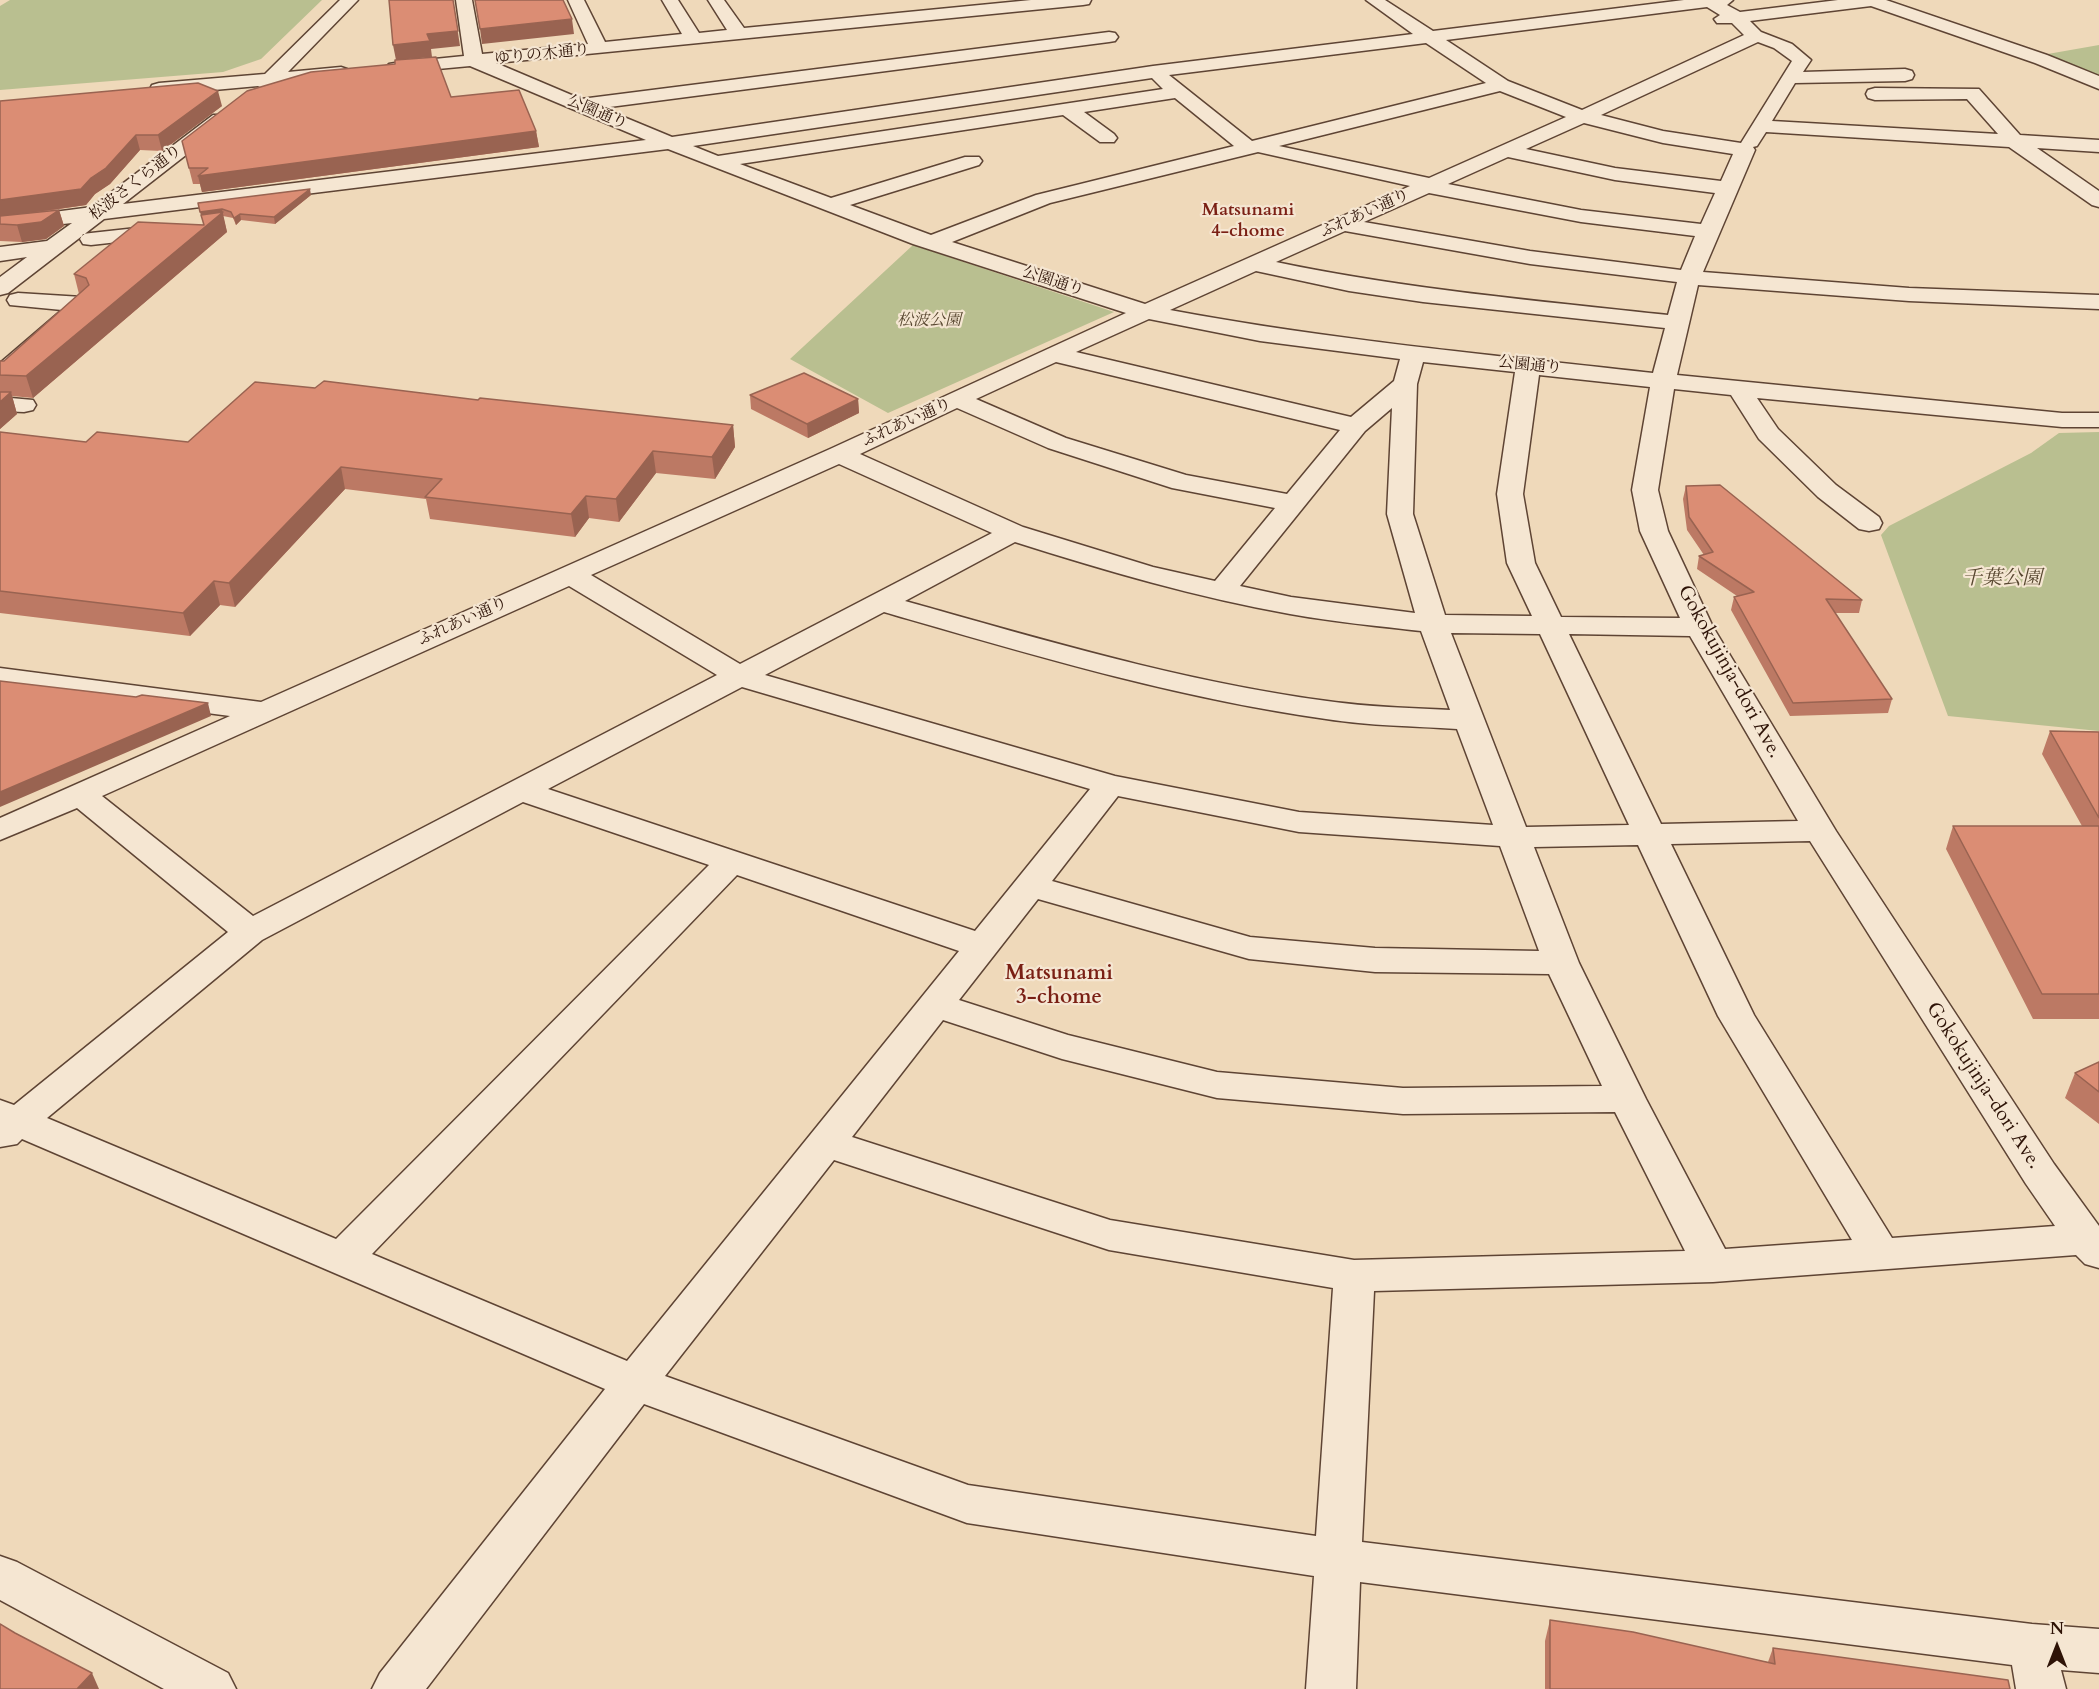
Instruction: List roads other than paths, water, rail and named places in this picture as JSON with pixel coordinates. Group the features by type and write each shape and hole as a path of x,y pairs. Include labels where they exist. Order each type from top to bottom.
{"street":[{"name":"松波さくら通り","path":"9,294 54,247 273,78 350,0"},
{"path":"464,0 474,62"},
{"path":"576,0 599,49"},
{"path":"670,0 694,39"},
{"path":"716,0 739,34"},
{"path":"877,0 892,20"},
{"path":"1374,0 1501,85 1581,116 1663,137 1745,150"},
{"path":"0,225 670,143 1153,72 1432,37 1716,8 1870,1 2041,59 2099,83"},
{"name":"ゆりの木通り","path":"379,69 474,62 892,20 1033,2 1081,10"},
{"path":"1716,8 1755,36"},
{"path":"1081,10 1109,37 1254,148 1581,216 1708,231"},
{"path":"795,29 810,44"},
{"name":"Gokokujinja-dori Ave.","path":"1755,36 1772,39 1788,48 1802,60 1745,150 1689,278 1663,381 1645,490 1654,531 1699,627 1820,831 2040,1174 2093,1246"},
{"name":"ふれあい通り","path":"0,830 958,400 1053,354 1508,151 1741,45 1755,36"},
{"path":"577,105 1109,37"},
{"path":"1460,56 1482,53"},
{"path":"825,58 905,133"},
{"name":"公園通り","path":"474,62 715,162 830,205 932,242 1146,312 1260,334 1414,354 2062,420 2099,420"},
{"path":"142,91 356,71"},
{"path":"1789,78 1926,75"},
{"path":"932,242 1042,199 1501,85"},
{"path":"715,162 1178,92"},
{"path":"1875,93 1972,93 2015,142 2099,201"},
{"path":"1067,109 1107,138"},
{"path":"1760,126 2099,146"},
{"path":"1508,151 1616,174 1727,188"},
{"path":"830,205 972,161"},
{"path":"0,315 9,294 92,239 105,223 94,215"},
{"path":"1342,224 1429,243 1522,258 1689,278 1845,291 2099,302"},
{"path":"92,239 179,229"},
{"path":"0,254 54,247"},
{"path":"1254,264 1349,284 1423,295 1679,323"},
{"path":"0,375 82,304 9,294"},
{"path":"1053,354 1356,426"},
{"path":"1414,354 1405,384 1400,514 1433,624 1561,963 1627,1099 1713,1266"},
{"path":"1528,366 1510,494 1521,563 1736,1016 1882,1254"},
{"path":"1221,591 1356,426 1405,384"},
{"path":"1739,388 1768,434 1827,491 1869,524"},
{"path":"958,400 1057,443 1180,482 1293,503"},
{"path":"838,454 1013,533 1146,574 1291,606 1433,624 1699,627"},
{"path":"6,1124 250,932 522,792 1013,533"},
{"path":"571,575 741,677 1110,785 1299,822 1514,837 1820,831"},
{"path":"883,603 1017,642 1158,677 1326,710 1469,721"},
{"path":"6,685 264,711"},
{"path":"397,1689 635,1383 1110,785"},
{"path":"522,792 982,946"},
{"path":"80,794 250,932"},
{"path":"343,1258 730,863"},
{"path":"1030,886 1249,948 1375,960 1561,963"},
{"path":"935,1005 1062,1046 1217,1085 1403,1101 1627,1099"},
{"path":"6,1124 343,1258 635,1383 967,1504 2036,1668 2099,1651"},
{"path":"826,1143 1109,1235 1354,1276 1713,1266 1882,1254 2093,1246"},
{"path":"1331,1689 1354,1276"},
{"path":"0,1577 211,1689"}],"district":[{"name":"Matsunami 4-chome","path":"1248,221"},
{"name":"Matsunami 3-chome","path":"1059,986"}],"park label":[{"name":"松波公園","path":"929,321"},
{"name":"千葉公園","path":"2002,579"}]}
